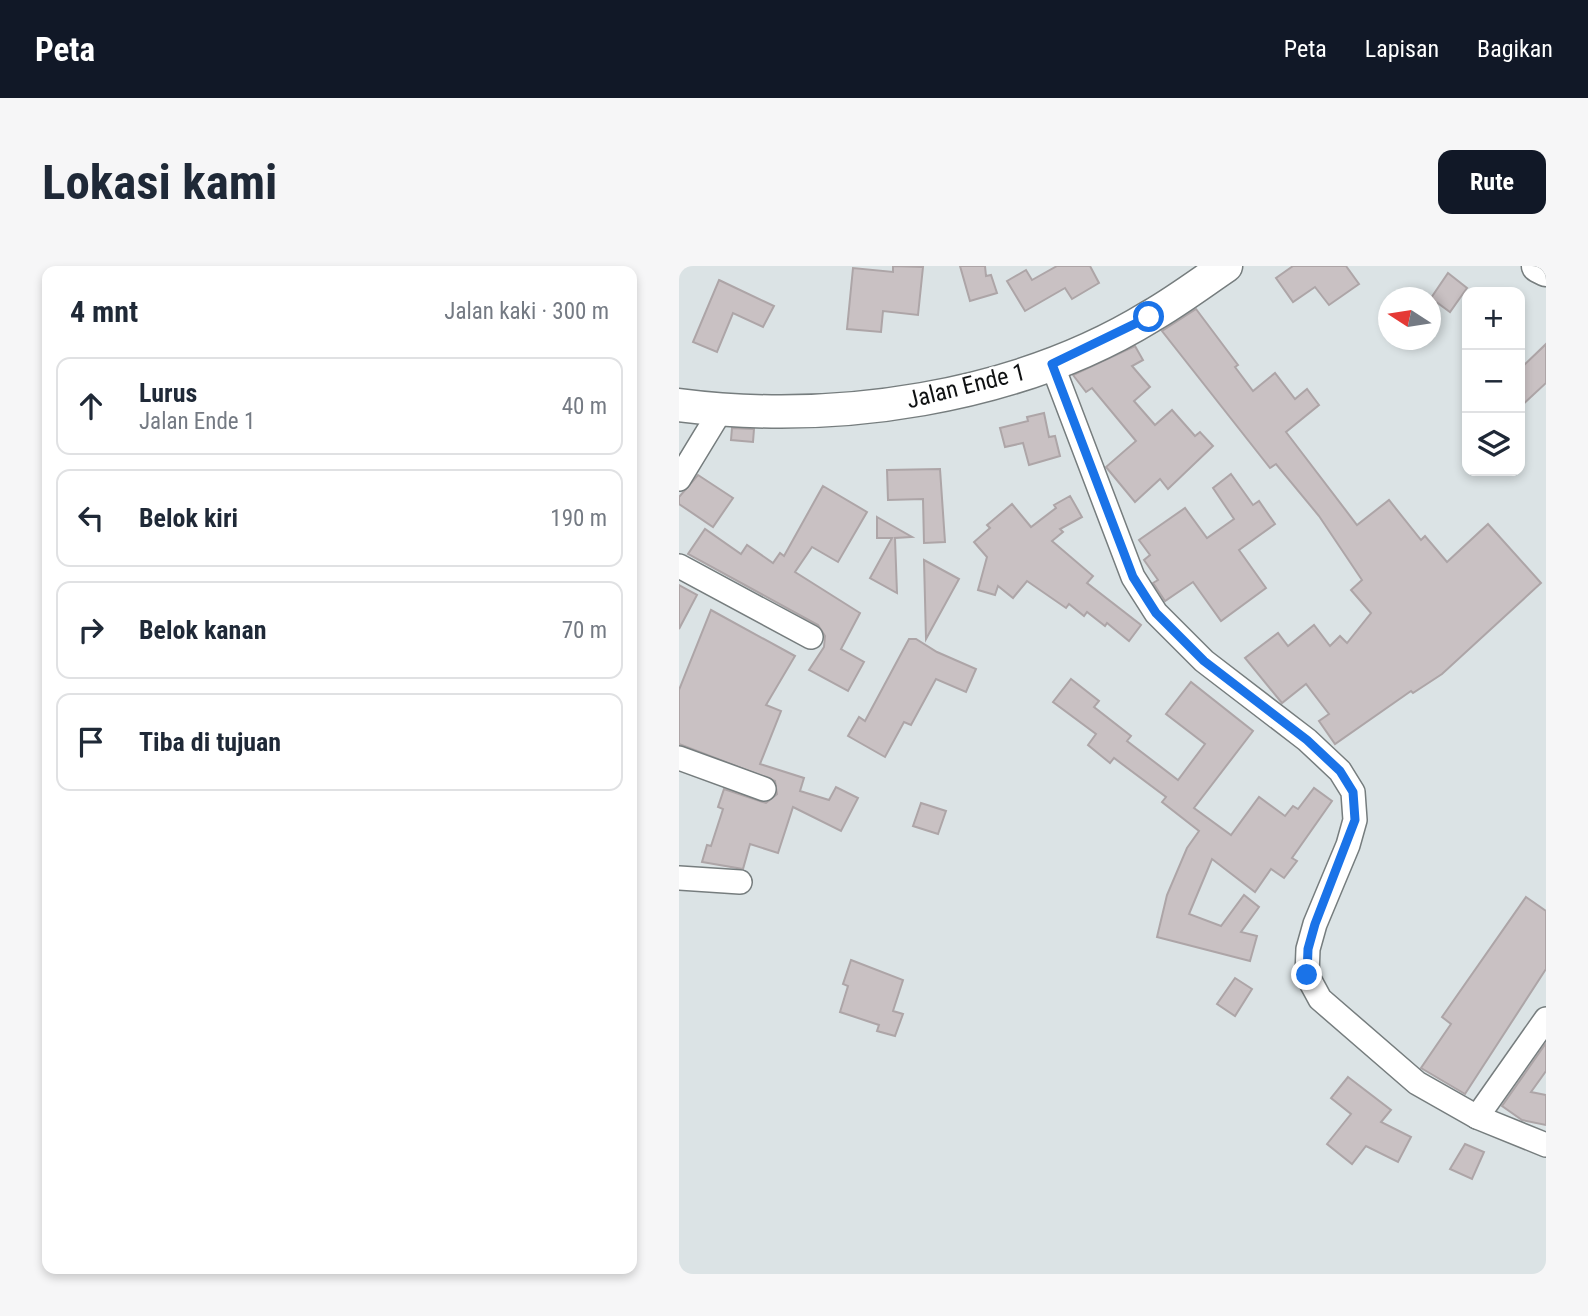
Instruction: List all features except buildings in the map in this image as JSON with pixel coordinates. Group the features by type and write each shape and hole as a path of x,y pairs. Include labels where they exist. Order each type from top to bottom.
{"street":[{"name":"Jalan Ende 1","path":"679,405 721,410 791,412 864,408 949,395 1052,364 1149,317 1226,266"},
{"path":"1538,266 1546,270"},
{"path":"1052,364 1133,577 1156,613 1204,661 1307,740 1340,771 1353,792 1355,820 1348,845 1315,924 1308,949 1307,975 1320,999 1417,1083 1477,1117 1546,1145"},
{"path":"679,479 721,410"},
{"path":"679,566 811,637"},
{"path":"679,758 764,789"},
{"path":"679,878 740,882"},
{"path":"1477,1117 1546,1019"}],"route":[{"path":"1149,317 1052,364 1133,577 1156,613 1204,661 1307,740 1340,771 1353,792 1355,820 1348,845 1315,924 1308,949 1307,975"}]}
